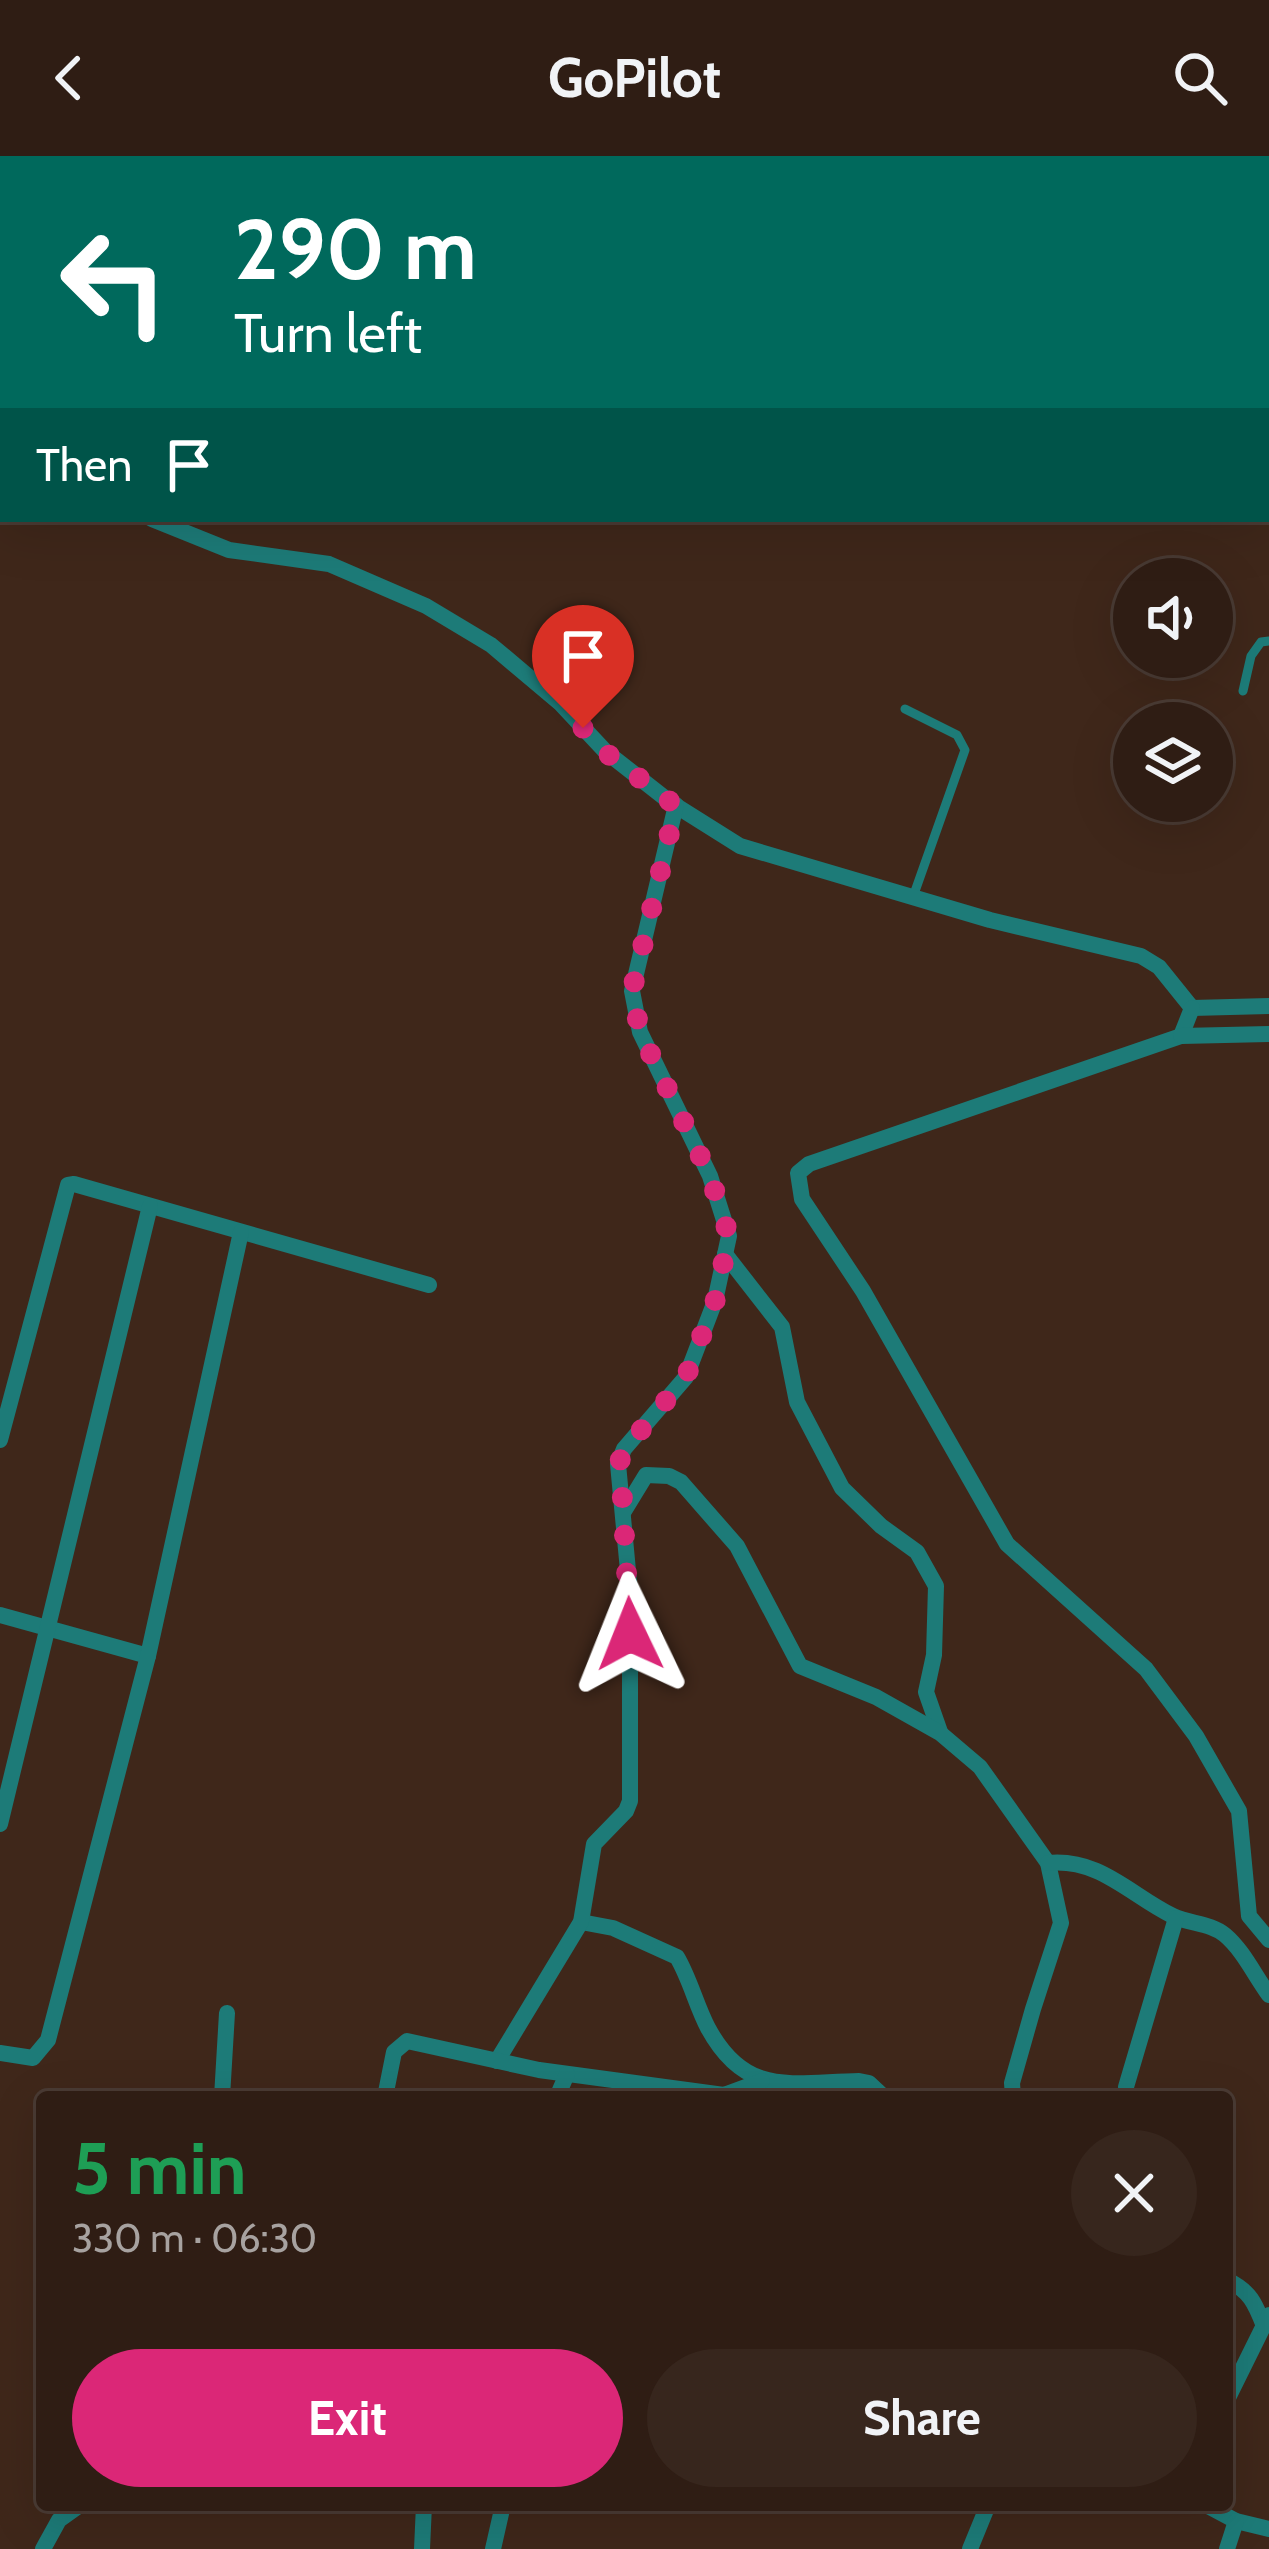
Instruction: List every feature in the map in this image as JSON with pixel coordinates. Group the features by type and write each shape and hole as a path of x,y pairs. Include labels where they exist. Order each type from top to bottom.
{"street":[{"path":"159,522 229,550 329,564 426,606 491,645 561,704 605,752 676,806 740,846 1141,956 1159,968 1192,1008"},
{"path":"497,2060 581,1922 591,1851 630,1801 630,1592 620,1455 686,1377 715,1301 725,1254 728,1231 714,1185 640,1032 632,991 676,806"},
{"path":"1192,1008 1269,1006"},
{"path":"1181,1036 1192,1008"},
{"path":"1269,1034 1181,1036 809,1164 796,1181 802,1199 862,1291 1007,1544 1153,1676 1196,1736 1239,1811 1249,1916 1269,1940"},
{"path":"0,1440 64,1191 74,1184 429,1286"},
{"path":"0,1824 150,1206"},
{"path":"0,2053 33,2058 48,2040 148,1656 241,1232"},
{"path":"725,1254 782,1328 797,1402 842,1488 917,1552 936,1586 933,1663 926,1692 940,1733"},
{"path":"624,1512 646,1475 669,1476 680,1482 737,1546 800,1666 876,1697 940,1733 980,1767 1048,1863 1061,1922 1012,2091"},
{"path":"0,1616 148,1656"},
{"path":"1048,1863 1090,1865 1176,1918 1219,1929 1232,1940 1269,1995"},
{"path":"1126,2087 1176,1918"},
{"path":"581,1922 613,1928 676,1957 710,2031 737,2065 762,2081"},
{"path":"222,2091 227,2013"},
{"path":"386,2091 394,2052 407,2041 567,2074 694,2091"},
{"path":"560,2091 567,2074"},
{"path":"735,2091 762,2081 859,2081 878,2091"},
{"path":"1233,2284 1253,2298 1266,2321 1233,2388"},
{"path":"44,2549 59,2520 72,2511"},
{"path":"422,2549 424,2511"},
{"path":"493,2549 501,2511"},
{"path":"970,2549 986,2511"},
{"path":"1217,2511 1269,2529"},
{"path":"1227,2549 1236,2521"}],"lane":[{"path":"1243,691 1251,656 1261,642 1269,641"},
{"path":"905,709 957,735 965,750 913,897"}],"route":[{"path":"583,728 605,752 676,806 632,982 635,1016 710,1176 729,1236 715,1301 686,1377 620,1455 630,1634"}]}
